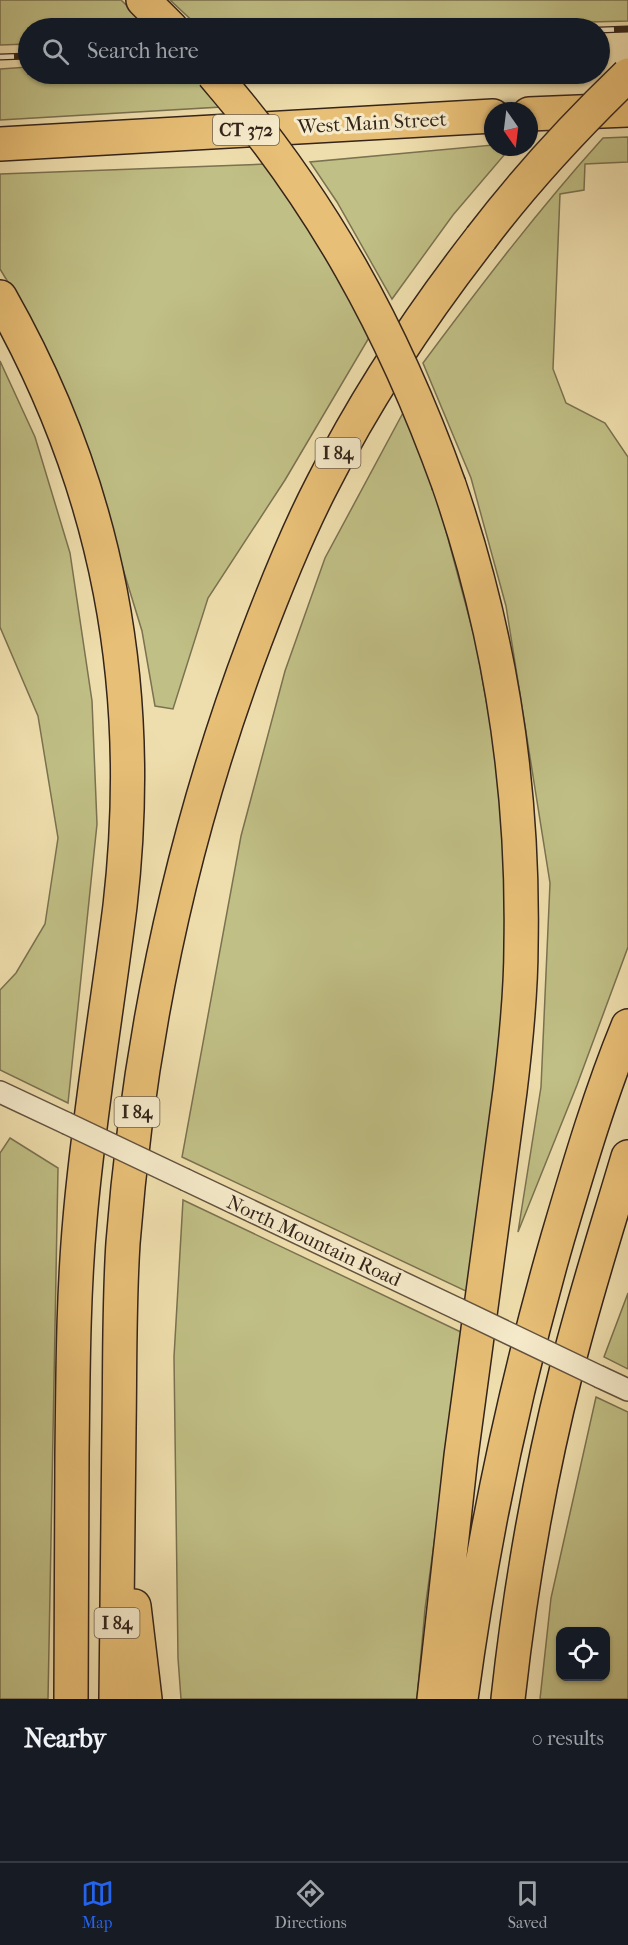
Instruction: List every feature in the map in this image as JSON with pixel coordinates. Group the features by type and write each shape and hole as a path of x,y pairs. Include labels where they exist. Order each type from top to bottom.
{"main road":[{"path":"143,0 161,18"},
{"name":"I 84","path":"116,1699 120,1316 129,1176 156,997 179,886 216,747 291,552 320,489 378,386 481,238 528,179 628,75"},
{"path":"222,84 248,114 294,175 356,276 409,382 449,485 481,591 504,705 518,837 520,980 512,1079 460,1467 434,1699"},
{"path":"538,114 628,110"},
{"name":"West Main Street","path":"0,144 484,117"},
{"path":"0,297 52,401 88,501 115,611 125,702 127,767 120,905 88,1136 74,1305 71,1699"},
{"path":"462,1699 487,1532 516,1390 568,1201 628,1026"},
{"path":"508,1699 529,1553 556,1415 578,1328 628,1157"},
{"path":"118,1546 134,1607 145,1699"}],"street":[{"name":"North Mountain Road","path":"0,1092 628,1390"}],"shaded area":[{"path":"0,0 121,0 140,18 18,18 18,44 0,45"},
{"path":"170,0 628,0 628,21 610,21 610,18 189,18"},
{"path":"18,68 18,84 201,84 221,107 0,120 0,69"},
{"path":"628,137 628,162 585,164 584,190 560,194 553,369 566,403 605,423 628,457 628,947 577,1085 518,1232 541,1087 550,883 506,606 471,478 423,363 511,248 603,138"},
{"path":"484,146 484,156 503,156 453,215 392,299 337,202 310,162"},
{"path":"267,164 324,249 370,336 285,480 208,598 173,709 155,706 142,631 79,425 20,302 0,269 0,174"},
{"path":"0,361 35,437 70,553 92,701 97,824 68,1103 0,1070 0,990 16,973 45,924 58,838 38,716 0,627"},
{"path":"404,411 435,490 476,643 497,761 509,886 507,1014 472,1294 182,1157 241,836 285,671 325,558"},
{"path":"10,1138 58,1168 48,1699 0,1699 0,1153"},
{"path":"183,1200 463,1333 425,1609 417,1699 181,1699 178,1658 174,1357"},
{"path":"628,1293 628,1369 604,1357"},
{"path":"596,1397 628,1412 628,1699 540,1699 551,1598"}],"railway":[{"path":"610,30 628,29"},
{"path":"0,57 18,56"}]}
